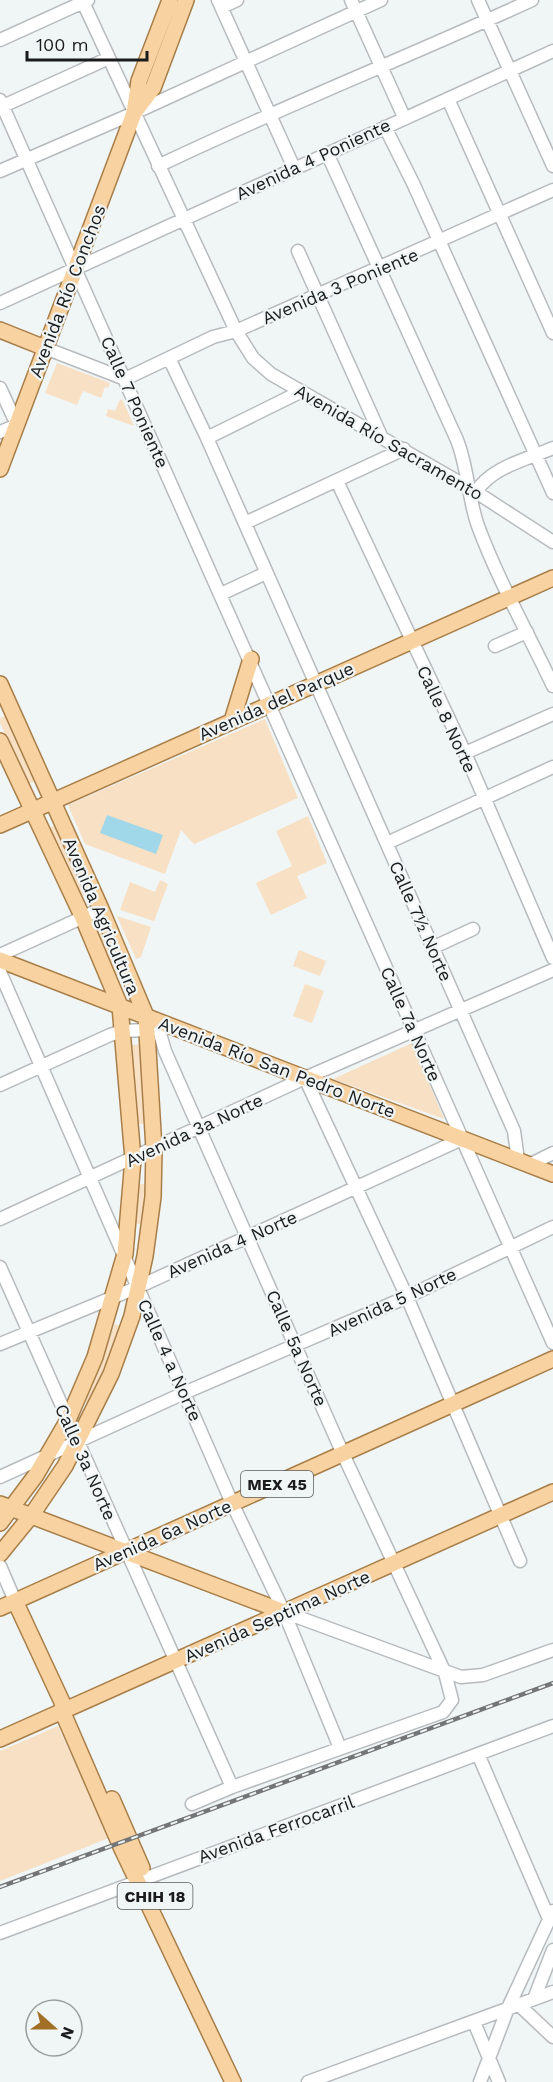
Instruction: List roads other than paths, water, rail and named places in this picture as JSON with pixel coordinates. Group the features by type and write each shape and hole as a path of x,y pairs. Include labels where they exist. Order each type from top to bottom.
{"main road":[{"name":"Avenida Río Conchos","path":"0,469 134,113 139,81 170,0"},
{"name":"Avenida Río Conchos","path":"134,113 153,88 186,0"},
{"path":"0,330 45,348"},
{"name":"Avenida del Parque","path":"0,825 553,578"},
{"path":"232,721 251,659"},
{"name":"Avenida Agricultura","path":"0,1554 31,1516 78,1442 111,1374 132,1316 138,1287 153,1197 154,1149 149,1022 101,909 1,690"},
{"name":"Avenida Agricultura","path":"0,741 83,918 120,1006 133,1159 125,1254 94,1357 68,1420 45,1458 6,1506 0,1523"},
{"name":"Avenida Río San Pedro Norte","path":"0,960 120,1006 149,1022 305,1078 524,1163 551,1171"},
{"name":"Avenida 6a Norte","path":"0,1608 553,1359"},
{"name":"Avenida Septima Norte","path":"0,1739 553,1492"},
{"path":"6,1506 284,1612"},
{"name":"CHIH 18","path":"15,1601 233,2082"},
{"name":"CHIH 18","path":"141,1879 240,2082"}],"street":[{"path":"237,0 220,3 294,168"},
{"path":"0,171 246,61 353,6 381,0"},
{"path":"478,0 553,166"},
{"path":"158,166 269,112 381,67 532,0"},
{"name":"Avenida Río Sacramento","path":"84,1 158,166 236,331 261,366 302,392 404,449 553,542"},
{"path":"0,40 84,1"},
{"path":"353,6 404,117"},
{"name":"Avenida 4 Poniente","path":"0,303 553,51"},
{"path":"1,103 109,58"},
{"path":"448,99 553,333"},
{"name":"Calle 7 Poniente","path":"1,103 270,704"},
{"path":"385,127 440,242 553,492"},
{"path":"327,153 461,449 479,528 553,686"},
{"name":"Avenida 3 Poniente","path":"125,379 213,337 236,331 320,295 553,190"},
{"path":"298,251 320,295 381,436"},
{"path":"45,348 125,379"},
{"name":"Calle 7½ Norte","path":"169,358 207,438 434,947 460,1012 514,1131 524,1163"},
{"path":"0,388 17,425 0,432"},
{"path":"207,438 302,392"},
{"path":"472,490 487,478 553,447"},
{"path":"245,523 404,449"},
{"name":"Calle 8 Norte","path":"337,481 410,642 465,753 553,958"},
{"path":"221,594 266,573"},
{"path":"495,646 527,632"},
{"name":"Calle 7a Norte","path":"270,704 553,1343"},
{"path":"465,753 553,714"},
{"path":"387,843 553,767"},
{"path":"0,955 101,909"},
{"path":"434,947 473,929"},
{"name":"Avenida 3a Norte","path":"0,1219 200,1129 305,1078 553,970"},
{"name":"Calle 4 a Norte","path":"0,972 232,1503 284,1612 340,1748"},
{"path":"0,1085 123,1031 149,1022"},
{"name":"Calle 5a Norte","path":"149,1022 165,1051 246,1237 445,1672 452,1700 443,1712 340,1748"},
{"path":"305,1078 407,1297 520,1561"},
{"name":"Avenida 4 Norte","path":"0,1344 138,1287 462,1139"},
{"path":"524,1163 553,1153"},
{"name":"Avenida 5 Norte","path":"0,1477 184,1393 407,1297 553,1227"},
{"name":"Calle 3a Norte","path":"0,1267 232,1787"},
{"path":"0,1566 15,1601"},
{"path":"284,1612 445,1672 475,1677 553,1650"},
{"name":"Avenida Ferrocarril","path":"0,1933 553,1726"},
{"path":"192,1804 340,1748"},
{"path":"478,1754 551,1915 480,2082"},
{"path":"534,1999 553,1950"},
{"path":"308,2082 553,1992"},
{"path":"513,2006 553,2037"},
{"path":"474,2022 499,2082"}],"water":[{"path":"107,815 163,835 156,854 100,833"}],"railway":[{"path":"0,1887 553,1683"}]}
